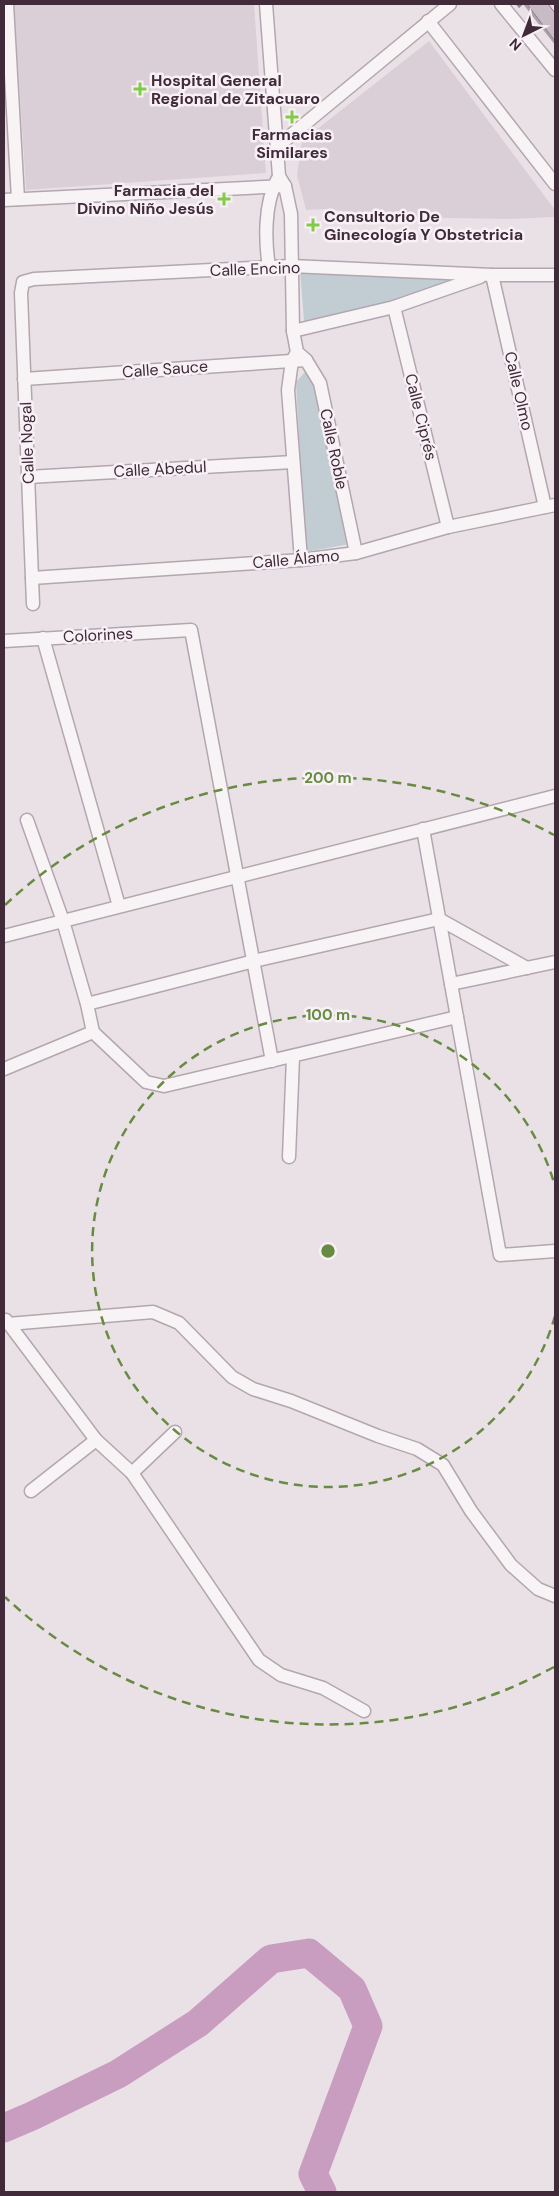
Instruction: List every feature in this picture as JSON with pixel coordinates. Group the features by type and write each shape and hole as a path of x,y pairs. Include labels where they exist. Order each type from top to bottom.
{"street":[{"path":"7,4 8,95 18,199"},
{"path":"266,4 278,146 279,183 268,214 269,267"},
{"path":"278,146 450,4"},
{"path":"501,4 555,70"},
{"path":"428,21 555,184"},
{"path":"4,200 279,183"},
{"name":"Calle Roble","path":"279,183 291,214 293,331 298,358 288,390 301,560"},
{"name":"Calle Encino","path":"23,282 34,279 291,266 490,275 555,275"},
{"name":"Calle Encino","path":"293,331 394,307 490,275"},
{"name":"Calle Olmo","path":"490,275 550,506"},
{"name":"Calle Nogal","path":"23,282 21,293 33,604"},
{"name":"Calle Ciprés","path":"394,307 448,527"},
{"name":"Calle Roble","path":"298,358 320,382 356,553"},
{"name":"Calle Sauce","path":"24,379 298,358"},
{"name":"Calle Abedul","path":"28,476 293,462"},
{"name":"Calle Álamo","path":"32,578 301,560 356,553 448,527 550,506"},
{"name":"Colorines","path":"4,641 191,630 237,876"},
{"path":"43,638 119,906"},
{"path":"4,936 555,796"},
{"path":"27,820 63,921 87,1004 93,1032 146,1082 164,1086 457,1017"},
{"path":"423,829 500,1255 555,1251"},
{"path":"237,876 272,1061"},
{"path":"87,1004 254,961 439,919 527,968"},
{"path":"451,984 555,962"},
{"path":"4,1069 93,1032"},
{"path":"289,1158 293,1056"},
{"path":"6,1320 153,1312 179,1323 232,1377 253,1389 291,1401 378,1436 417,1449 443,1465 471,1511 511,1565 538,1589 555,1596"},
{"path":"6,1320 96,1440 132,1473 259,1660 281,1675 322,1688 364,1711"},
{"path":"132,1473 175,1432"},
{"path":"31,1491 96,1440"}],"shaded area":[{"name":"Hospital General Regional de Zitacuaro","path":"14,4 254,4 266,173 26,190"},
{"path":"429,41 555,210 555,217 511,219 393,217 325,209 306,210 297,175 302,141"},
{"path":"300,270 471,277 386,307 304,321"},
{"path":"305,372 316,385 350,544 305,552 296,382"}],"building":[{"path":"527,4 548,4 555,13 555,41"}],"waterway":[{"path":"4,2128 118,2074 198,2023 271,1959 309,1953 352,1989 368,2026 313,2174 322,2192"}],"place":[{"name":"Hospital General Regional de Zitacuaro","path":"140,89"},
{"name":"Farmacias Similares","path":"292,117"},
{"name":"Farmacia del Divino Niño Jesús","path":"224,199"},
{"name":"Consultorio De Ginecología Y Obstetricia","path":"313,225"}]}
